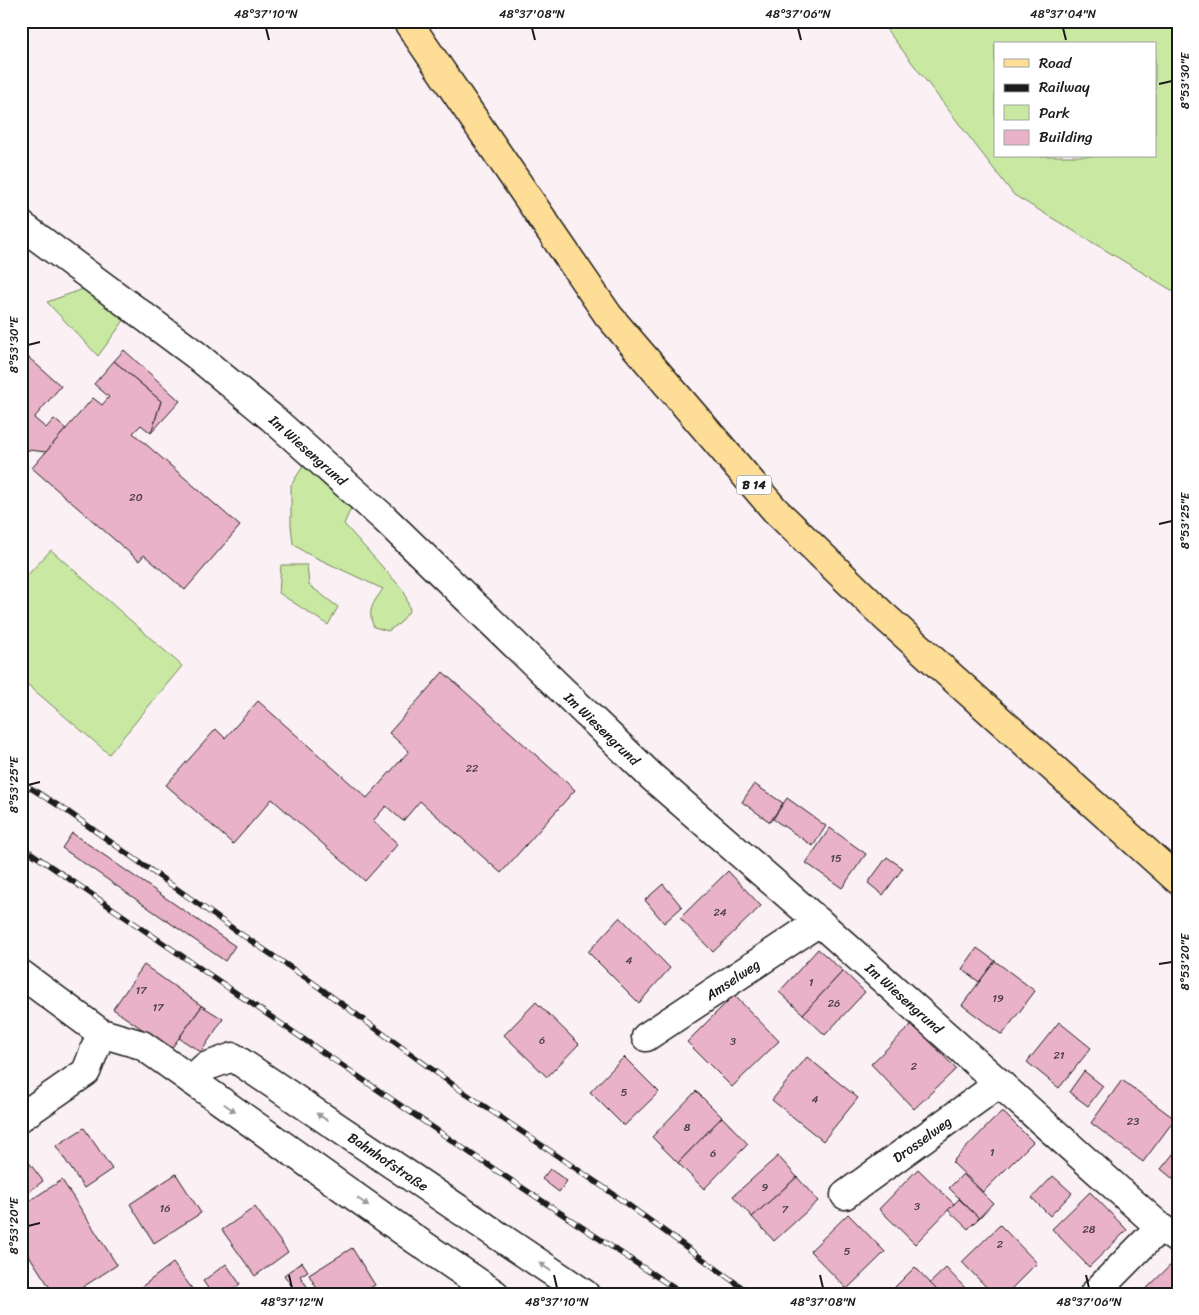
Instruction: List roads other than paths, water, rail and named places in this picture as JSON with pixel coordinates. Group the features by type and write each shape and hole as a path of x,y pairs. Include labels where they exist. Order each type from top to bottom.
{"main road":[{"name":"B 14","path":"407,21 608,315 775,510 884,616 1178,880"}],"street":[{"name":"Im Wiesengrund","path":"21,225 196,355 272,418 385,519 652,777 819,922 1169,1233"},
{"name":"Amselweg","path":"646,1038 819,922"},
{"path":"21,974 101,1033 142,1045 198,1074 416,1240 495,1294"},
{"path":"21,1118 86,1072 101,1033"},
{"name":"Bahnhofstraße","path":"198,1074 233,1057 585,1294"},
{"name":"Drosselweg","path":"845,1195 1000,1083"},
{"path":"1094,1294 1169,1233"}],"railway":[{"path":"21,782 67,811 309,980 459,1089 609,1191 751,1294"},
{"path":"21,846 479,1159 683,1294"}]}
